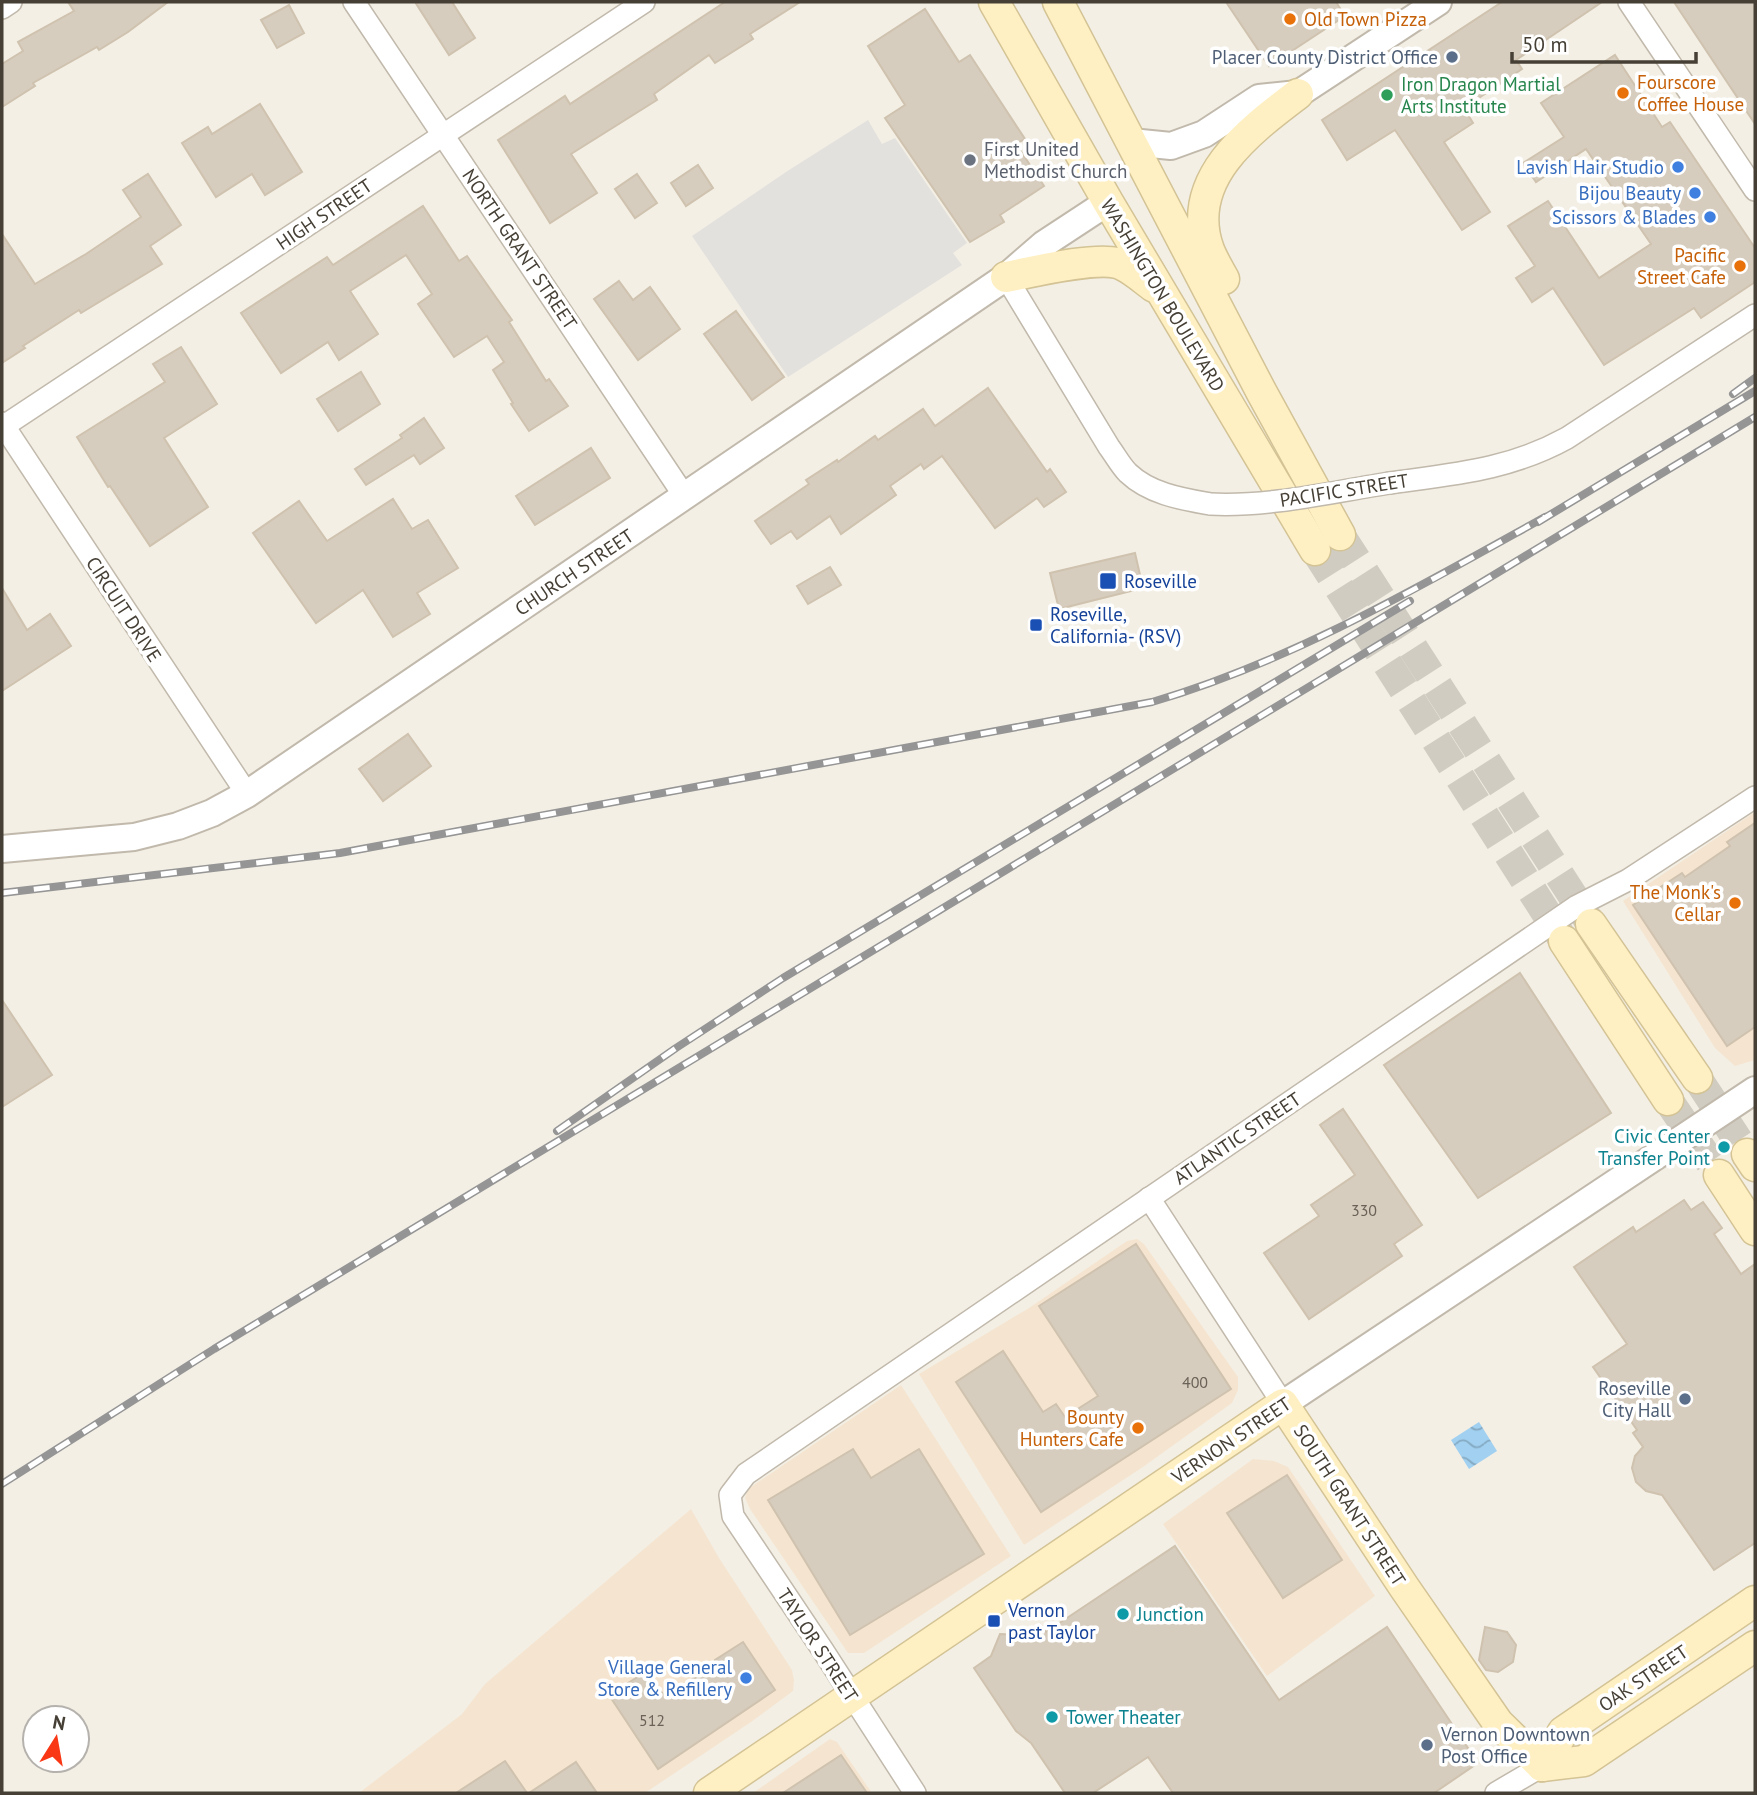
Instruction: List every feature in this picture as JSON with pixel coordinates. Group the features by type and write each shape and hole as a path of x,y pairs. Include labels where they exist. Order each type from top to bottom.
{"main road":[{"name":"WASHINGTON BOULEVARD","path":"994,2 1160,291 1327,542 1262,393 1058,2"},
{"path":"1262,393 1261,351 1209,250 1203,213 1210,186 1231,152 1244,137 1298,94"},
{"path":"1006,277 1080,264 1118,262 1160,291"},
{"path":"1591,923 1697,1078"},
{"path":"1564,941 1668,1100"},
{"path":"1719,1175 1755,1230"},
{"name":"VERNON STREET","path":"709,1793 1283,1404"},
{"name":"SOUTH GRANT STREET","path":"1283,1404 1498,1723 1542,1766"},
{"name":"OAK STREET","path":"1542,1766 1563,1732 1755,1601"},
{"name":"OAK STREET","path":"1542,1766 1584,1761 1755,1646"}],"street":[{"path":"2,8 11,2"},
{"name":"NORTH GRANT STREET","path":"354,2 685,497"},
{"name":"HIGH STREET","path":"3,425 644,2"},
{"path":"1131,142 1171,146 1204,134 1259,98 1298,94 1438,2"},
{"path":"1629,2 1755,190"},
{"name":"CHURCH STREET","path":"2,849 134,837 178,826 212,813 247,794 1006,277 1044,244 1108,202"},
{"name":"PACIFIC STREET","path":"1006,277 1109,447 1128,473 1144,485 1173,497 1210,504 1264,503 1488,468 1541,453 1755,315"},
{"name":"CIRCUIT DRIVE","path":"3,425 247,794"},
{"name":"ATLANTIC STREET","path":"730,1495 746,1474 1577,906 1628,880 1755,797"},
{"name":"VERNON STREET","path":"1283,1404 1755,1090"},
{"name":"SOUTH GRANT STREET","path":"1149,1198 1283,1404"},
{"name":"TAYLOR STREET","path":"730,1495 733,1516 915,1793"},
{"name":"OAK STREET","path":"1496,1793 1542,1766"}],"shaded area":[{"path":"868,120 882,144 895,138 967,243 953,253 962,265 788,377 692,236"},
{"path":"1755,812 1755,1060 1735,1066 1715,1048 1623,901"},
{"path":"1137,1239 1144,1244 1238,1377 1238,1390 1232,1403 1143,1467 1024,1545 919,1374 1029,1308 1127,1241"},
{"path":"901,1385 1011,1556 864,1653 848,1653 745,1498 748,1489"},
{"path":"1253,1459 1274,1461 1288,1467 1375,1596 1267,1676 1163,1524"},
{"path":"691,1509 719,1558 792,1670 793,1691 645,1793 359,1793 462,1714 485,1684"},
{"path":"830,1739 837,1742 872,1793 753,1793"}],"water":[{"path":"1479,1422 1497,1451 1469,1469 1451,1440"}],"building":[{"path":"68,2 168,2 128,32 99,50 97,47 33,83 35,86 2,107 2,64 23,51 18,42 74,11"},
{"path":"415,2 452,2 475,38 449,55"},
{"path":"725,2 800,2 750,34 753,39 715,63 709,55 654,94 657,100 571,154 597,193 550,223 498,140 565,96 570,104"},
{"path":"1226,2 1336,2 1345,16 1269,66"},
{"path":"1502,2 1602,2 1516,60 1522,69 1464,108 1473,123 1444,142 1490,212 1462,230 1395,130 1347,160 1322,120"},
{"path":"1674,2 1755,2 1755,124 1723,76"},
{"path":"289,5 304,33 277,48 261,20"},
{"name":"First United Methodist Church","path":"925,9 959,62 970,55 1025,139 1016,144 1044,186 1000,215 1004,222 970,242 885,118 905,105 868,46"},
{"path":"1615,55 1662,127 1670,122 1755,248 1755,282 1701,318 1694,308 1604,365 1553,288 1532,302 1516,278 1535,266 1508,226 1548,201 1599,278 1651,244 1586,149 1536,182 1523,163 1564,137 1541,103"},
{"path":"260,104 302,172 265,195 252,174 216,197 182,143 208,127 212,134"},
{"path":"698,165 713,188 686,206 671,183"},
{"path":"148,174 181,225 150,246 162,264 81,313 79,310 2,363 2,234 35,284 141,217 123,190"},
{"path":"637,174 657,203 635,218 615,189"},
{"path":"423,206 459,261 467,256 512,320 509,322 546,381 549,379 568,406 529,431 493,370 504,362 487,336 454,357 418,304 432,294 406,255 350,291 378,334 339,360 328,342 281,373 241,313 327,257 333,265"},
{"path":"619,281 633,300 650,287 680,329 638,360 594,299"},
{"path":"736,311 784,377 752,400 704,334"},
{"path":"181,347 217,404 164,438 208,507 150,546 77,437 165,382 153,364"},
{"path":"361,372 380,404 338,431 317,399"},
{"path":"988,388 1047,472 1050,469 1066,492 1044,507 1037,498 995,528 942,456 924,469 921,464 890,486 896,495 841,534 830,516 797,539 791,531 771,544 755,521 809,484 806,480 875,436 878,440 923,409 935,426"},
{"path":"424,418 444,448 420,464 414,455 366,485 355,469 402,438 400,435"},
{"path":"591,448 610,478 535,525 516,496"},
{"path":"393,499 412,529 428,520 458,568 417,593 430,614 393,637 363,590 316,623 253,533 299,501 327,541"},
{"path":"1135,553 1143,588 1059,609 1050,573"},
{"path":"830,567 841,585 808,604 797,586"},
{"path":"2,588 27,630 50,614 71,646 2,691"},
{"path":"408,734 431,766 383,801 359,769"},
{"path":"1755,823 1755,1027 1727,1046 1633,905 1682,873 1685,877 1730,846 1727,842"},
{"path":"1520,973 1611,1113 1478,1198 1384,1065"},
{"path":"2,1000 52,1075 2,1107"},
{"path":"1343,1109 1422,1225 1394,1244 1402,1256 1309,1319 1264,1253 1319,1216 1311,1205 1355,1175 1320,1125"},
{"name":"Roseville City Hall","path":"1684,1200 1691,1210 1703,1202 1722,1228 1714,1234 1741,1274 1755,1264 1755,1543 1714,1570 1662,1495 1646,1491 1636,1482 1632,1468 1635,1456 1643,1447 1633,1433 1637,1430 1593,1367 1627,1344 1574,1267 1633,1227 1636,1232"},
{"path":"1136,1244 1231,1389 1041,1512 956,1382 1003,1351 1043,1412 1056,1404 1065,1417 1098,1396 1039,1306"},
{"path":"853,1449 871,1478 919,1449 984,1554 850,1635 768,1500"},
{"path":"1287,1475 1342,1560 1283,1598 1227,1513"},
{"path":"1175,1546 1279,1700 1387,1627 1478,1763 1434,1793 1173,1793 1148,1757 1093,1793 1065,1793 1031,1743 1016,1731 974,1668 991,1656 1000,1634 1023,1635 1040,1624 1046,1632"},
{"path":"1485,1627 1507,1632 1516,1645 1513,1662 1498,1672 1486,1670 1479,1660"},
{"path":"743,1642 775,1690 658,1769 609,1695 647,1671 665,1697"},
{"path":"841,1755 867,1793 783,1793"},
{"path":"505,1761 527,1793 456,1793"},
{"path":"576,1762 597,1793 529,1793"}],"tunnel":[{"path":"1340,535 1591,924"},
{"path":"1315,550 1564,941"},
{"path":"1697,1078 1747,1154"},
{"path":"1668,1100 1719,1175"}],"railway":[{"path":"1733,394 1755,378"},
{"path":"1538,522 1755,391"},
{"path":"2,1484 214,1349 1755,417"},
{"path":"2,893 340,853 1152,702 1255,666 1305,644 1545,517"},
{"path":"557,1131 783,978 1410,601"}],"place":[{"name":"Old Town Pizza","path":"1290,19"},
{"name":"Placer County District Office","path":"1452,57"},
{"name":"Fourscore Coffee House","path":"1623,93"},
{"name":"Iron Dragon Martial Arts Institute","path":"1387,95"},
{"name":"First United Methodist Church","path":"970,160"},
{"name":"Lavish Hair Studio","path":"1678,167"},
{"name":"Bijou Beauty","path":"1695,193"},
{"name":"Scissors & Blades","path":"1710,217"},
{"name":"Pacific Street Cafe","path":"1740,266"},
{"name":"Roseville","path":"1108,581"},
{"name":"Roseville, California- (RSV)","path":"1036,625"},
{"name":"The Monk's Cellar","path":"1735,903"},
{"name":"Civic Center Transfer Point","path":"1724,1147"},
{"name":"Roseville City Hall","path":"1685,1399"},
{"name":"Bounty Hunters Cafe","path":"1138,1428"},
{"name":"Junction","path":"1123,1614"},
{"name":"Vernon past Taylor","path":"994,1621"},
{"name":"Village General Store & Refillery","path":"746,1678"},
{"name":"Tower Theater","path":"1052,1717"},
{"name":"Vernon Downtown Post Office","path":"1427,1745"}]}
